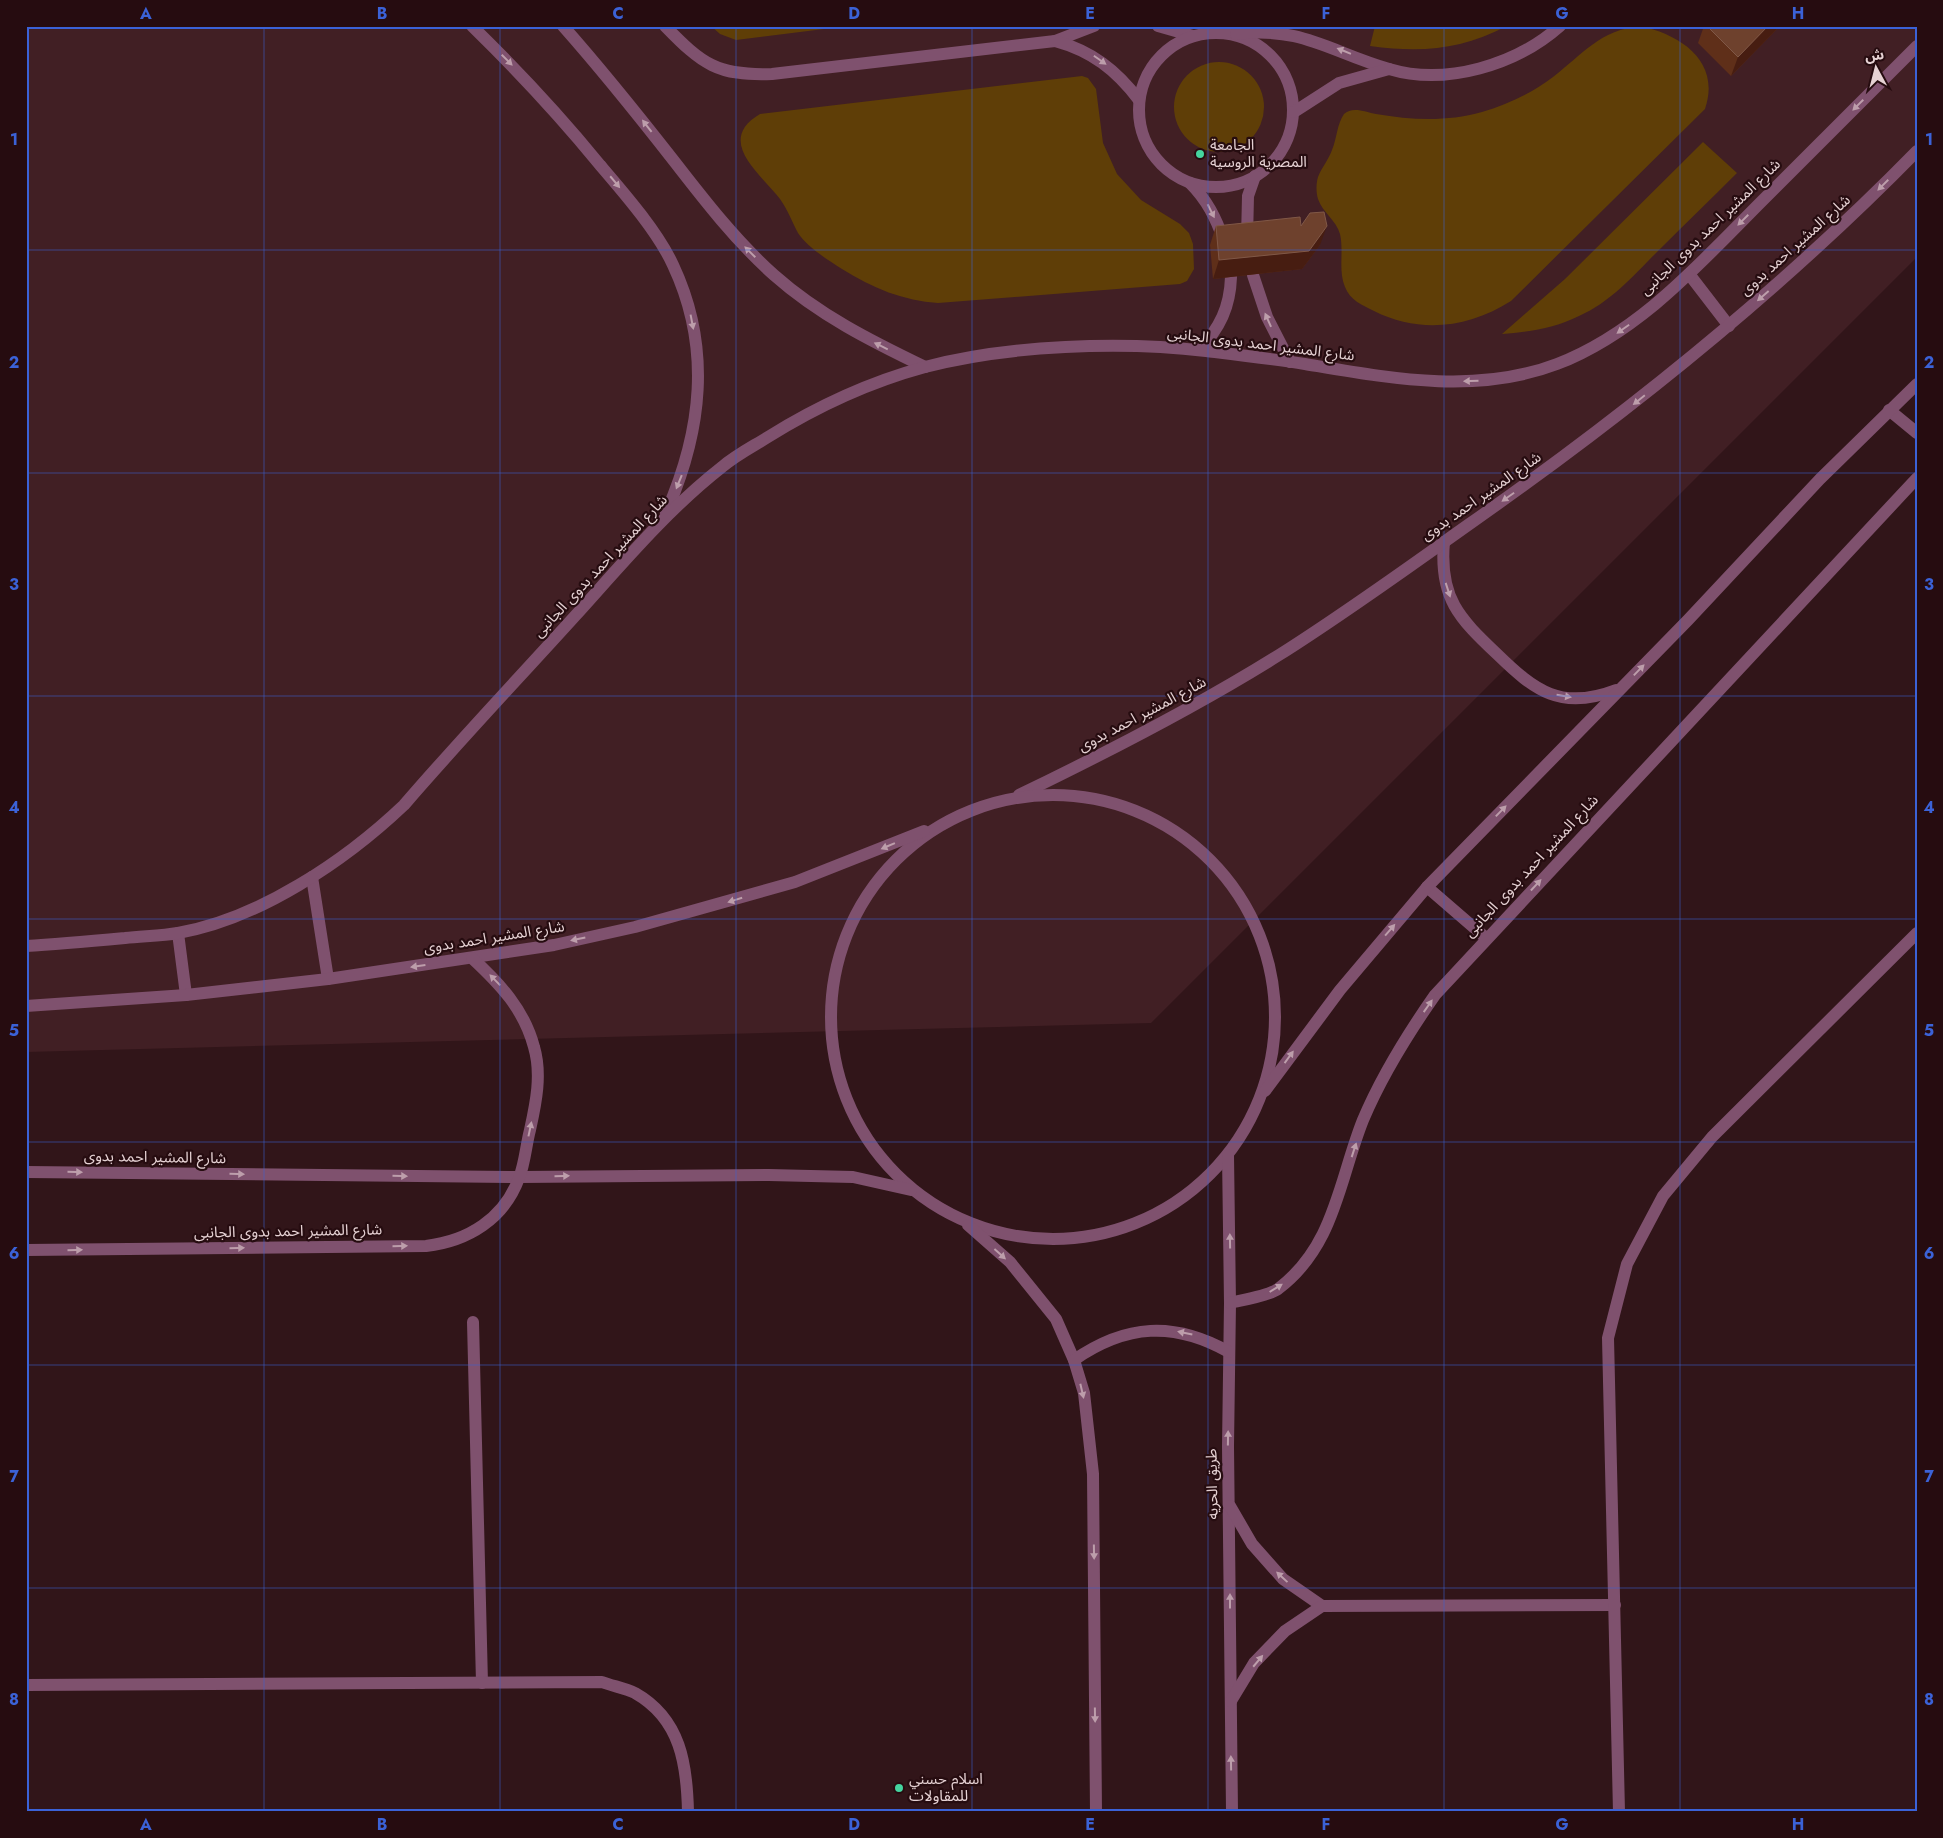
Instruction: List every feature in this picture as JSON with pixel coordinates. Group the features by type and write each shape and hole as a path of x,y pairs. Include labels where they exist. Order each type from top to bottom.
{"street":[{"path":"472,26 575,134 636,208 673,264 688,305 697,348 699,392 694,435 682,477 664,517"},
{"path":"564,26 605,73 716,213 774,275 810,304 850,330 925,367"},
{"path":"665,26 693,55 711,66 730,73 751,75 1055,41 1094,26"},
{"path":"1158,26 1193,36"},
{"path":"1224,244 1212,210 1202,195 1190,183 1172,173 1156,159 1145,141 1139,121 1139,100 1142,86 1157,60 1179,42 1193,36 1214,32 1234,34 1258,31 1290,35 1330,46 1389,69 1414,74 1439,74 1488,66 1511,58 1533,46 1560,26"},
{"path":"1190,183 1212,187 1235,185 1255,176 1271,164 1283,149 1291,131 1294,112 1289,84 1283,71 1271,54 1254,42 1234,34"},
{"path":"1055,41 1088,52 1116,72 1139,100"},
{"name":"شارع المشير احمد بدوى الجانبى","path":"26,946 178,933 213,924 247,910 312,877 353,850 404,806 664,517 724,465 787,425 855,391 925,367 980,357 1062,348 1144,347 1199,350 1353,372 1445,382 1483,381 1520,375 1556,364 1591,349 1623,330 1689,274 1917,46"},
{"path":"1294,112 1339,83 1389,69"},
{"name":"شارع المشير احمد بدوى","path":"1013,798 1103,754 1200,702 1347,610 1542,474 1629,408 1729,326 1805,259 1917,150"},
{"path":"1247,242 1248,196 1255,176"},
{"path":"1689,274 1729,326"},
{"path":"1253,275 1267,317 1290,362"},
{"path":"1199,350 1220,325 1230,294 1231,277"},
{"path":"964,1221 1006,1235 1050,1239 1094,1235 1137,1223 1171,1205 1202,1183 1228,1155 1261,1097 1340,990 1427,888 1688,620 1753,548 1917,384"},
{"path":"1889,410 1917,433"},
{"name":"شارع المشير احمد بدوى الجانبى","path":"1230,1303 1276,1290 1301,1265 1318,1242 1332,1218 1363,1121 1378,1088 1404,1040 1435,995 1486,938 1917,478"},
{"path":"1444,542 1444,576 1456,608 1465,623 1526,682 1543,692 1562,697 1582,698 1601,696 1620,689"},
{"path":"1096,1812 1093,1474 1084,1393 1074,1360 1056,1319 1010,1262 964,1221 911,1190 873,1150 846,1102 832,1049 830,995 843,941 868,892 904,851 950,820 1013,798 1065,795 1125,808 1165,825 1207,856 1240,896 1263,943 1275,994 1274,1046 1261,1097"},
{"name":"شارع المشير احمد بدوى","path":"26,1006 186,995 328,979 554,945 635,927 795,882 950,820"},
{"path":"312,877 328,979"},
{"path":"1427,888 1486,938"},
{"path":"178,933 186,995"},
{"path":"1619,1812 1608,1338 1627,1264 1663,1196 1712,1137 1917,934"},
{"name":"شارع المشير احمد بدوى الجانبى","path":"26,1250 426,1246 447,1243 466,1236 489,1222 511,1195 520,1177 536,1102 538,1075 535,1048 526,1023 513,999 472,958"},
{"name":"طريق الحريه","path":"1228,1155 1232,1812"},
{"name":"شارع المشير احمد بدوى","path":"26,1172 520,1177 696,1175 853,1178 911,1190"},
{"path":"473,1322 482,1683"},
{"path":"1074,1360 1093,1347 1114,1338 1136,1332 1160,1330 1184,1332 1208,1340 1230,1352"},
{"path":"1229,1504 1252,1544 1284,1579 1322,1606"},
{"path":"1231,1701 1254,1663 1285,1631 1322,1606 1615,1605"},
{"path":"26,1685 602,1682 635,1693 662,1716 680,1745 687,1780 688,1812"}],"shaded area":[{"path":"26,26 1917,26 1917,257 1151,1023 26,1052"},
{"path":"711,26 848,26 736,40 720,34"},
{"path":"1375,26 1507,26 1457,45 1440,48 1407,49 1370,46"},
{"path":"1640,26 1670,36 1694,53 1703,64 1708,77 1709,92 1705,109 1511,301 1495,310 1461,322 1444,325 1426,325 1409,323 1374,311 1357,302 1347,292 1342,274 1340,234 1336,225 1320,204 1317,191 1318,177 1331,153 1344,114 1355,110 1416,119 1442,119 1482,112 1501,106 1537,88 1593,44 1614,32"},
{"path":"1219,62 1236,66 1251,75 1260,90 1264,107 1260,124 1251,139 1236,148 1219,152 1202,148 1187,139 1178,124 1174,107 1178,90 1187,75 1202,66"},
{"path":"1082,76 1088,78 1096,89 1103,143 1117,174 1141,200 1180,224 1189,233 1193,244 1194,269 1187,281 1180,284 938,303 913,300 877,288 853,276 812,248 798,233 783,203 754,169 746,158 741,146 741,135 747,124 760,114"},
{"path":"1703,142 1737,173 1631,278 1612,296 1591,310 1561,324 1542,329 1502,334 1565,279"}],"building":[{"path":"1707,26 1768,26 1738,57"},
{"path":"1324,212 1327,226 1309,251 1219,260 1216,226 1300,217 1301,226 1310,213"}],"place":[{"name":"الجامعة المصرية الروسية","path":"1200,154"},
{"name":"اسلام حسني للمقاولات","path":"899,1788"}]}
